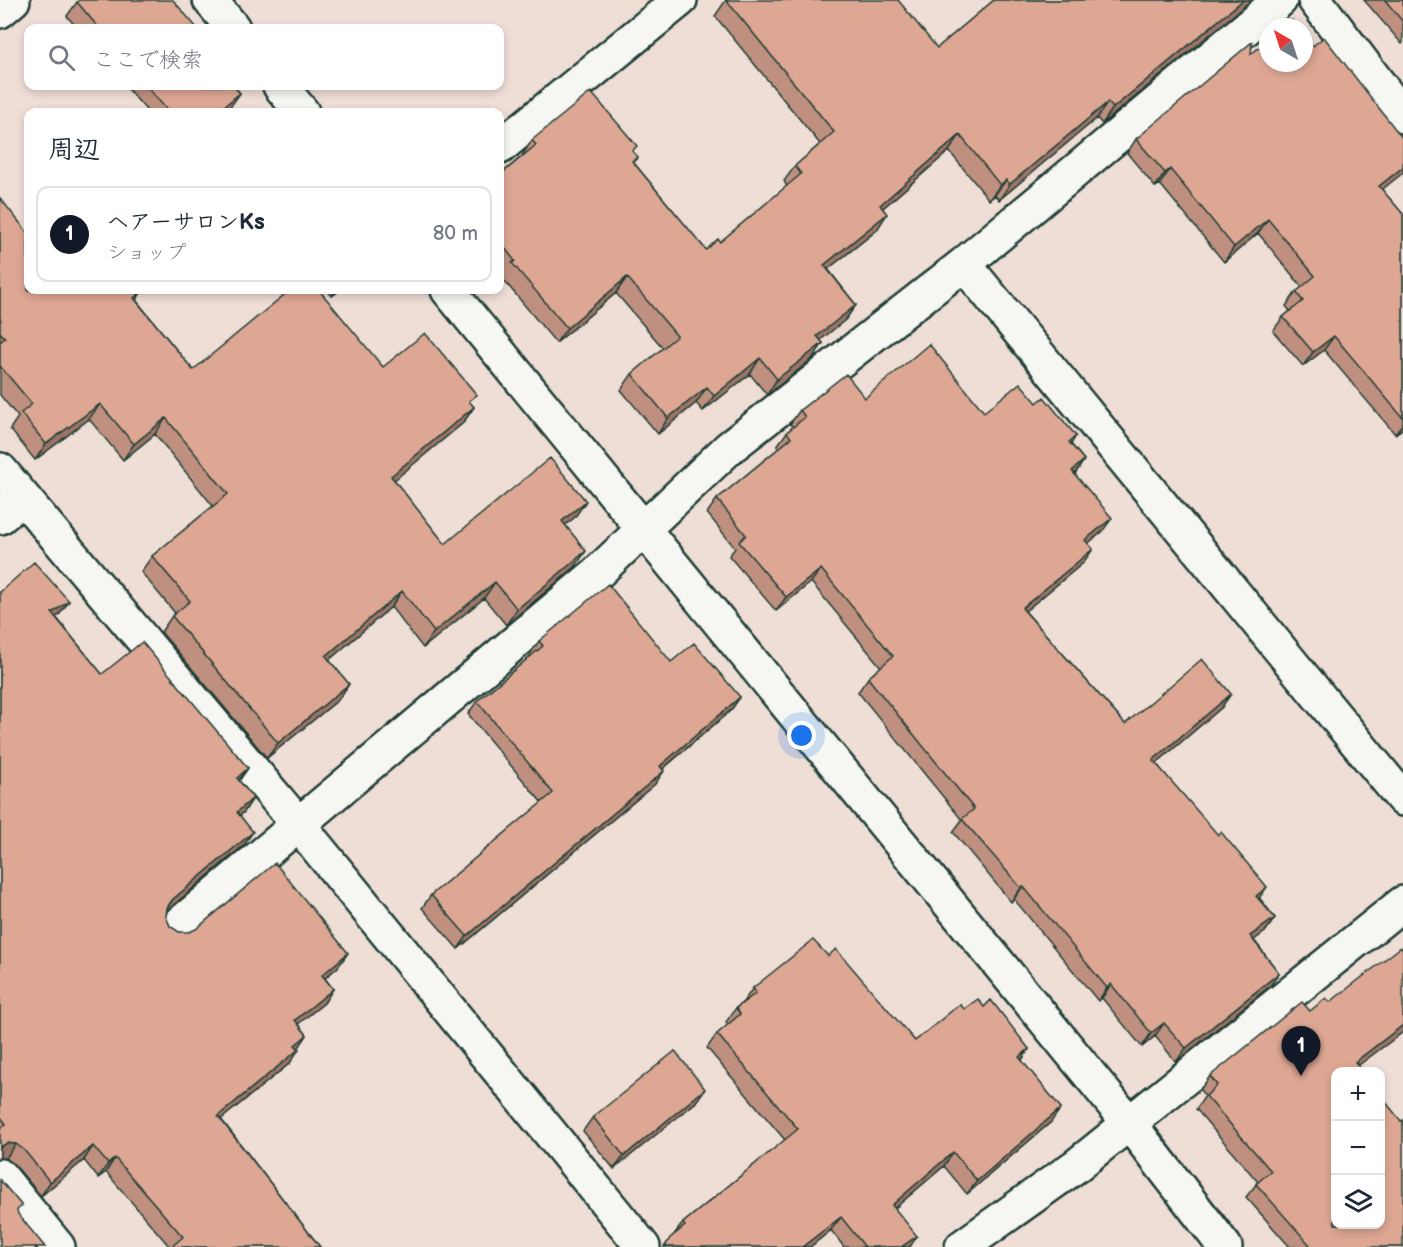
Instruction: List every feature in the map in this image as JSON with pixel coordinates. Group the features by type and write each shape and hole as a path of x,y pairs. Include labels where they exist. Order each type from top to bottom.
{"street":[{"path":"0,11 13,0"},
{"path":"210,0 230,24"},
{"path":"504,144 681,0"},
{"path":"175,928 594,576 729,448 964,264 1280,0"},
{"path":"1315,0 1403,116"},
{"path":"283,90 299,108"},
{"path":"964,264 1403,799"},
{"path":"451,294 645,528 1129,1123 1225,1247"},
{"path":"0,470 11,508 298,824 643,1247"},
{"path":"962,1247 1076,1166 1403,903"},
{"path":"0,1176 58,1247"}],"building":[{"path":"79,0 173,0 194,24 96,24 77,2"},
{"path":"726,0 898,0 937,48 994,0 1243,0 1113,108 1108,102 1010,184 1006,180 1000,185 960,135 880,205 887,214 824,265 856,305 817,336 823,343 777,379 760,358 714,396 707,387 668,418 632,374 677,336 627,277 567,328 512,263 515,261 504,247 504,172 536,145 532,140 591,92 637,146 632,151 638,157 632,161 706,250 718,239 720,242 801,174 795,166 834,132"},
{"path":"1385,0 1403,0 1403,22"},
{"path":"1324,37 1403,139 1403,167 1379,186 1403,214 1403,418 1334,336 1313,352 1283,317 1303,301 1296,292 1315,276 1268,219 1234,247 1170,169 1165,173 1136,139 1252,42 1251,54 1259,47 1259,72 1313,72 1313,46"},
{"path":"150,90 237,90 240,93 222,108 165,108"},
{"path":"0,198 24,228 24,294 138,294 134,298 193,370 285,294 322,294 383,367 425,333 477,395 469,401 474,407 391,476 445,544 550,458 586,501 562,521 586,551 517,609 495,582 434,632 402,591 326,656 349,684 278,743 172,616 190,601 152,556 228,494 166,418 134,444 100,404 46,444 21,413 32,404 0,366 0,342 5,338 0,332"},
{"path":"929,344 984,412 1020,383 1037,403 1044,397 1076,436 1069,442 1084,460 1072,471 1112,518 1085,540 1093,549 1022,608 1125,724 1202,659 1231,694 1153,760 1218,835 1221,832 1267,887 1256,896 1275,918 1250,936 1279,973 1186,1048 1164,1023 1151,1033 1111,984 1107,988 1023,886 1021,888 962,819 974,809 868,678 893,656 821,569 786,597 739,542 746,535 717,499 791,438 787,432 805,417 800,410 846,374 865,398"},
{"path":"34,562 69,601 52,613 102,674 142,642 248,768 237,778 253,798 237,812 253,832 172,900 167,908 166,917 170,926 179,932 196,929 275,863 348,953 322,975 333,989 295,1020 307,1035 295,1045 299,1049 218,1116 320,1247 171,1247 183,1237 115,1158 108,1164 93,1146 50,1182 24,1150 16,1144 7,1143 0,1147 0,1129 6,1124 0,1116 0,592"},
{"path":"608,584 671,662 694,643 740,697 660,766 664,771 467,936 431,895 553,793 477,701 543,646 539,641"},
{"path":"813,940 828,956 836,949 915,1041 960,1004 964,1009 978,999 984,1007 991,1000 1029,1049 1019,1057 1061,1108 977,1181 953,1152 892,1205 917,1236 901,1247 865,1247 841,1217 802,1247 665,1247 670,1238 685,1226 683,1223 798,1129 717,1034 740,1014 736,1008 756,993 753,988"},
{"path":"1401,947 1403,950 1403,1025 1355,1062 1359,1067 1331,1067 1331,1229 1385,1229 1385,1101 1401,1121 1403,1120 1403,1247 1307,1247 1310,1245 1256,1184 1271,1171 1206,1096 1217,1085 1210,1076 1302,1002 1310,1011 1326,998 1330,1002"},
{"path":"675,1051 705,1089 624,1156 593,1117"},
{"path":"0,1180 22,1206 17,1210 18,1214 45,1247 0,1247"}],"place":[{"name":"ヘアーサロンKs","path":"1301,1076"}]}
